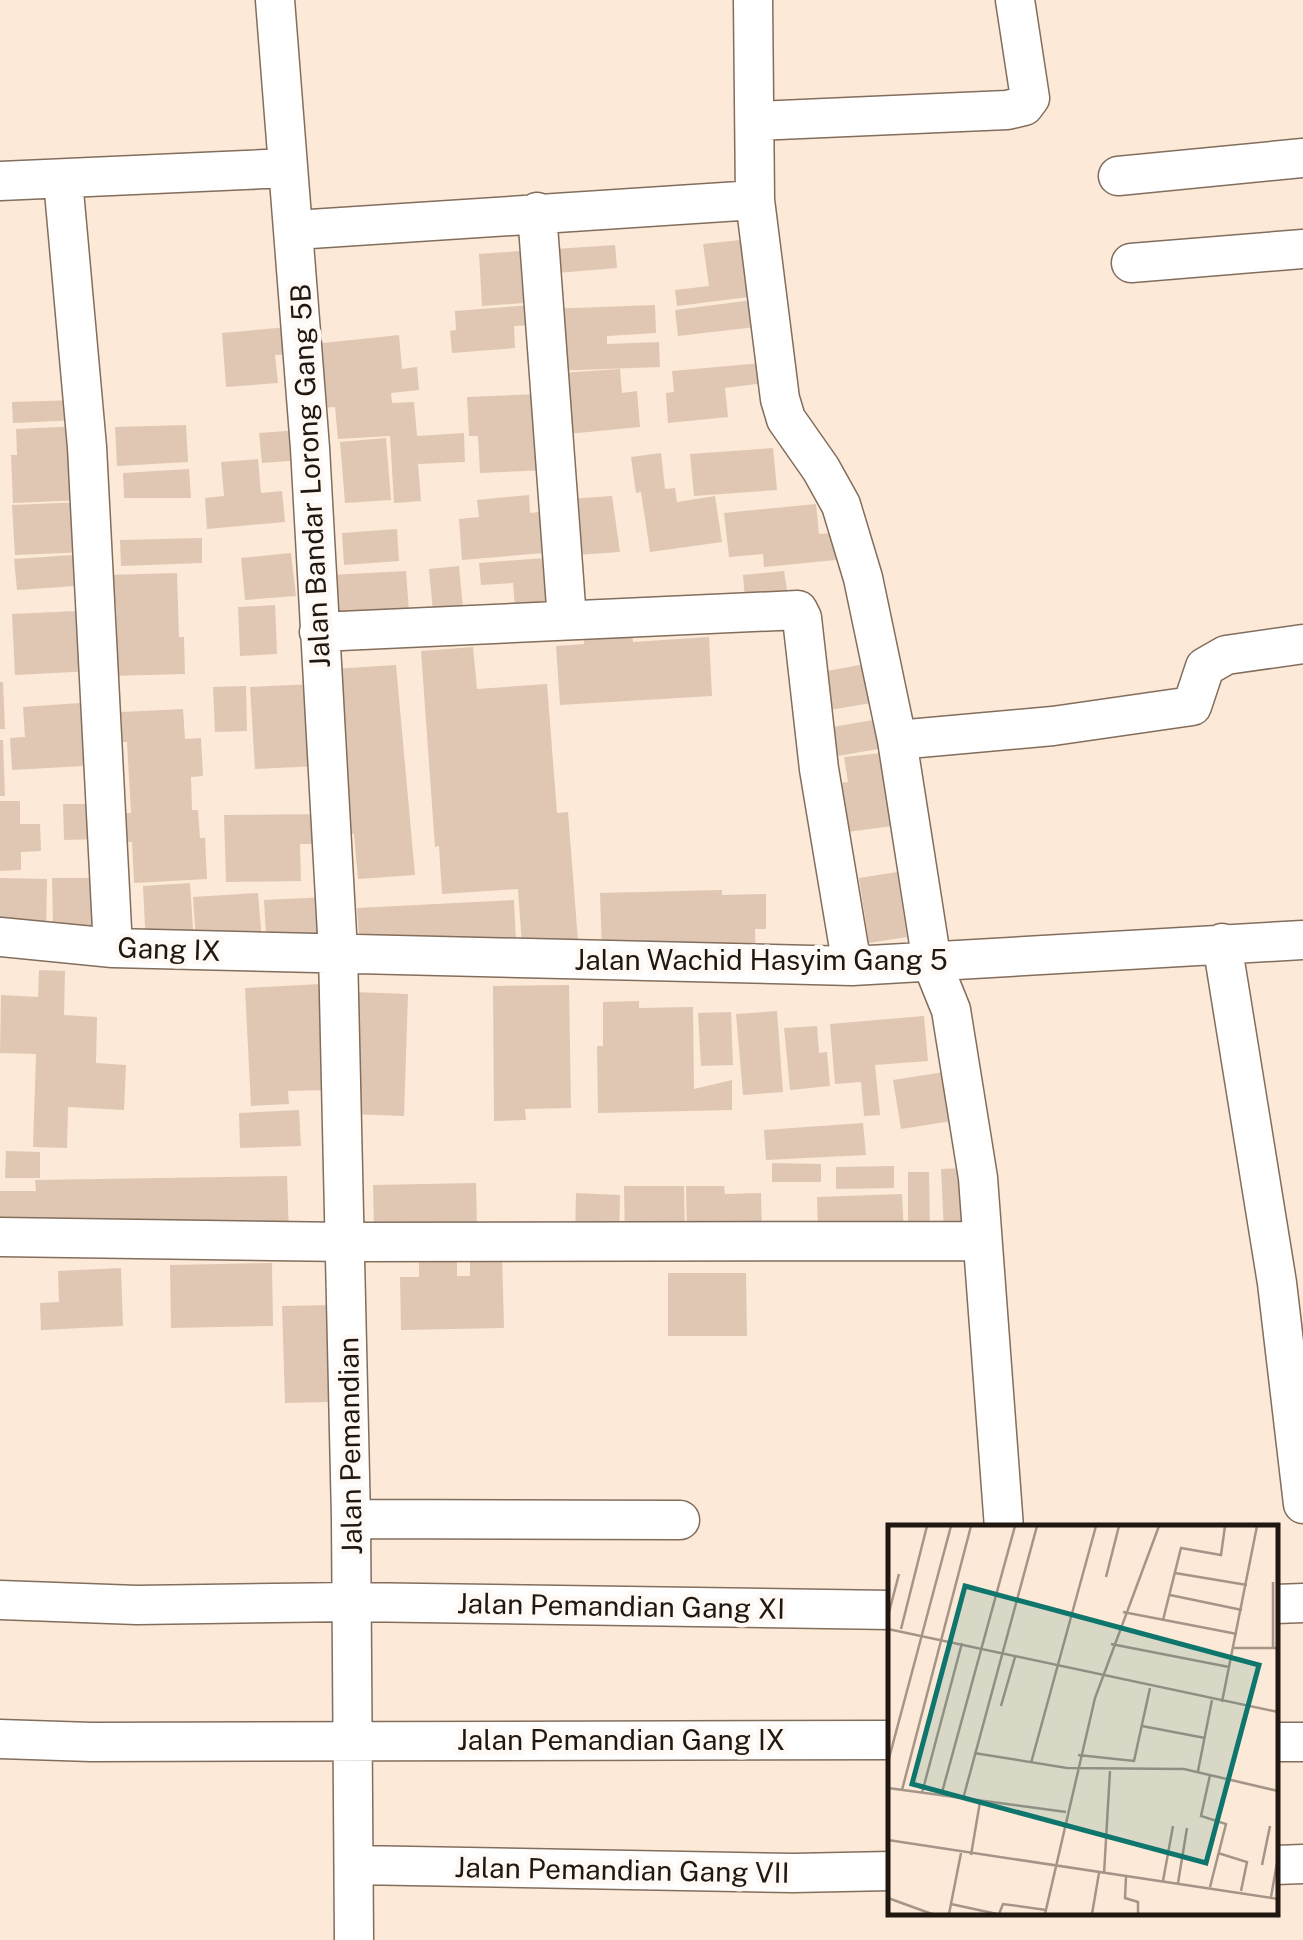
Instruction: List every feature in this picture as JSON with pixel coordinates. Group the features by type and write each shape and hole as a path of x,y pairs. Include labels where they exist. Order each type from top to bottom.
{"street":[{"name":"Jalan Bandar Lorong Gang 5B","path":"276,0 310,448 338,952"},
{"path":"753,0 755,200 780,399 786,419 841,505 863,578 898,740 932,963 951,1010 978,1178 1004,1525"},
{"path":"755,121 1007,110 1024,106 1030,98 1015,0"},
{"path":"1118,176 1303,158"},
{"path":"0,182 288,168"},
{"path":"63,180 86,447 112,948"},
{"path":"294,230 755,200"},
{"path":"537,212 567,620"},
{"path":"1131,263 1303,249"},
{"path":"319,632 798,610 819,770 852,966"},
{"path":"898,740 1054,726 1192,706 1205,666 1226,654 1303,644"},
{"name":"Gang IX","path":"0,937 112,948 338,952"},
{"name":"Jalan Wachid Hasyim Gang 5","path":"338,952 852,966 1303,940"},
{"path":"1222,943 1277,1283 1303,1504"},
{"name":"Jalan Pemandian","path":"338,952 351,1520 354,1940"},
{"path":"0,1237 346,1242 980,1241"},
{"path":"351,1520 680,1520"},
{"name":"Jalan Pemandian Gang XI","path":"0,1600 137,1605 352,1602 888,1610"},
{"name":"Jalan Pemandian Gang IX","path":"0,1739 888,1740"},
{"path":"1278,1865 1303,1864"},
{"name":"Jalan Pemandian Gang VII","path":"354,1865 888,1872"}],"building":[{"path":"750,239 757,296 677,306 675,290 709,286 703,244"},
{"path":"615,245 617,268 557,273 556,249"},
{"path":"520,251 524,303 482,306 479,254"},
{"path":"760,299 764,326 678,336 675,310"},
{"path":"532,305 533,325 514,326 515,348 452,353 450,331 456,330 455,311"},
{"path":"655,305 656,333 607,336 607,344 659,342 660,367 550,371 547,309"},
{"path":"288,327 291,354 275,355 278,383 226,387 222,333"},
{"path":"399,335 402,369 417,367 419,390 391,393 392,403 414,402 417,436 464,433 465,462 418,464 421,501 394,503 390,436 338,439 335,407 322,408 314,344"},
{"path":"762,363 764,383 725,388 728,417 668,423 666,393 674,392 672,371"},
{"path":"620,369 622,393 637,391 640,427 557,435 560,373"},
{"path":"538,394 547,470 480,473 478,436 469,436 467,397"},
{"path":"77,400 78,420 13,423 12,402"},
{"path":"186,425 188,462 117,466 115,427"},
{"path":"81,426 84,500 13,503 11,455 17,455 16,429"},
{"path":"300,430 302,460 262,463 259,433"},
{"path":"386,438 391,500 345,503 340,442"},
{"path":"773,448 777,490 694,496 690,454"},
{"path":"661,453 665,489 675,488 677,502 715,496 722,542 650,552 631,457"},
{"path":"258,459 261,493 282,491 285,522 207,529 205,498 224,496 221,462"},
{"path":"189,469 191,498 124,498 123,473"},
{"path":"529,495 530,513 540,512 544,553 462,560 459,519 479,517 477,500"},
{"path":"612,496 620,552 576,555 567,499"},
{"path":"85,502 87,552 15,555 12,505"},
{"path":"816,504 819,534 833,533 836,560 764,567 763,554 729,557 724,513"},
{"path":"397,529 399,561 344,565 342,533"},
{"path":"202,538 202,563 121,566 120,540"},
{"path":"291,553 296,596 245,600 241,558"},
{"path":"87,554 90,585 17,590 14,559"},
{"path":"544,558 559,617 516,621 513,583 481,585 479,563"},
{"path":"459,566 464,619 434,622 429,569"},
{"path":"406,571 410,625 375,628 373,610 334,613 331,575"},
{"path":"784,571 790,608 746,611 743,575"},
{"path":"177,573 179,637 184,637 185,674 108,676 107,639 117,639 116,603 107,604 107,575"},
{"path":"275,605 277,654 240,656 238,607"},
{"path":"77,611 93,671 15,675 12,614"},
{"path":"631,620 633,642 709,637 712,696 560,705 556,646 584,644 583,623"},
{"path":"473,647 477,689 547,684 557,813 568,812 578,941 522,945 518,889 442,894 421,651"},
{"path":"870,663 877,702 818,712 811,674"},
{"path":"396,665 415,875 358,879 354,834 344,834 332,669"},
{"path":"3,682 5,729 0,729"},
{"path":"315,684 319,766 255,769 250,687"},
{"path":"246,686 247,731 215,732 213,687"},
{"path":"80,703 84,766 12,770 10,738 25,737 23,707"},
{"path":"183,709 185,739 201,738 203,776 191,777 192,810 198,810 200,838 205,838 207,879 134,883 132,842 124,842 123,813 131,813 127,742 122,742 121,712"},
{"path":"879,719 884,748 826,758 821,729"},
{"path":"3,740 5,796 0,796"},
{"path":"892,752 901,825 831,834 826,785 848,782 844,757"},
{"path":"0,801 20,801 20,824 40,824 41,851 21,852 21,870 0,871"},
{"path":"63,804 100,804 100,839 64,840"},
{"path":"327,814 327,844 300,844 301,881 226,882 224,815"},
{"path":"897,872 907,937 869,943 859,878"},
{"path":"0,878 47,879 46,934 0,931"},
{"path":"52,878 96,878 97,928 53,928"},
{"path":"190,883 194,944 146,947 143,886"},
{"path":"722,890 722,895 766,894 766,929 755,929 756,961 602,953 600,893"},
{"path":"258,893 262,941 196,941 193,897"},
{"path":"325,897 327,933 266,936 264,900"},
{"path":"514,900 516,942 360,950 357,908"},
{"path":"39,970 65,971 64,1015 97,1017 96,1063 126,1065 124,1110 68,1107 67,1148 33,1147 36,1054 0,1053 1,995 38,997"},
{"path":"322,984 328,1090 288,1091 289,1104 251,1106 245,988"},
{"path":"569,985 571,1108 525,1109 526,1120 494,1121 493,986"},
{"path":"354,992 408,994 404,1116 350,1114"},
{"path":"639,1001 639,1008 693,1007 694,1089 732,1080 732,1110 598,1113 597,1046 603,1046 603,1002"},
{"path":"777,1011 783,1092 743,1095 736,1014"},
{"path":"731,1012 733,1065 701,1066 698,1013"},
{"path":"924,1016 928,1061 875,1065 880,1115 864,1116 861,1082 835,1084 830,1024"},
{"path":"817,1026 819,1053 827,1052 830,1086 790,1090 784,1028"},
{"path":"944,1072 952,1121 901,1129 893,1080"},
{"path":"299,1110 301,1146 240,1148 239,1113"},
{"path":"863,1123 866,1155 766,1160 764,1130"},
{"path":"6,1151 40,1152 40,1178 5,1178"},
{"path":"772,1163 821,1164 821,1182 772,1182"},
{"path":"894,1166 894,1188 836,1189 836,1167"},
{"path":"966,1168 969,1232 944,1232 941,1169"},
{"path":"908,1172 929,1172 930,1230 908,1230"},
{"path":"287,1176 289,1236 0,1233 0,1191 36,1191 35,1180"},
{"path":"476,1183 477,1226 374,1228 373,1185"},
{"path":"624,1186 684,1186 685,1239 625,1239"},
{"path":"686,1186 724,1186 725,1194 761,1193 762,1237 687,1237"},
{"path":"576,1193 620,1195 619,1238 575,1237"},
{"path":"902,1194 904,1233 818,1235 817,1197"},
{"path":"470,1253 502,1253 504,1328 401,1330 400,1277 419,1277 419,1262 457,1261 457,1276 470,1276"},
{"path":"272,1263 273,1326 171,1328 170,1265"},
{"path":"121,1268 123,1326 41,1330 40,1303 59,1302 58,1271"},
{"path":"668,1273 746,1273 747,1336 668,1336"},
{"path":"336,1305 336,1336 327,1336 328,1402 285,1403 282,1306"}]}
